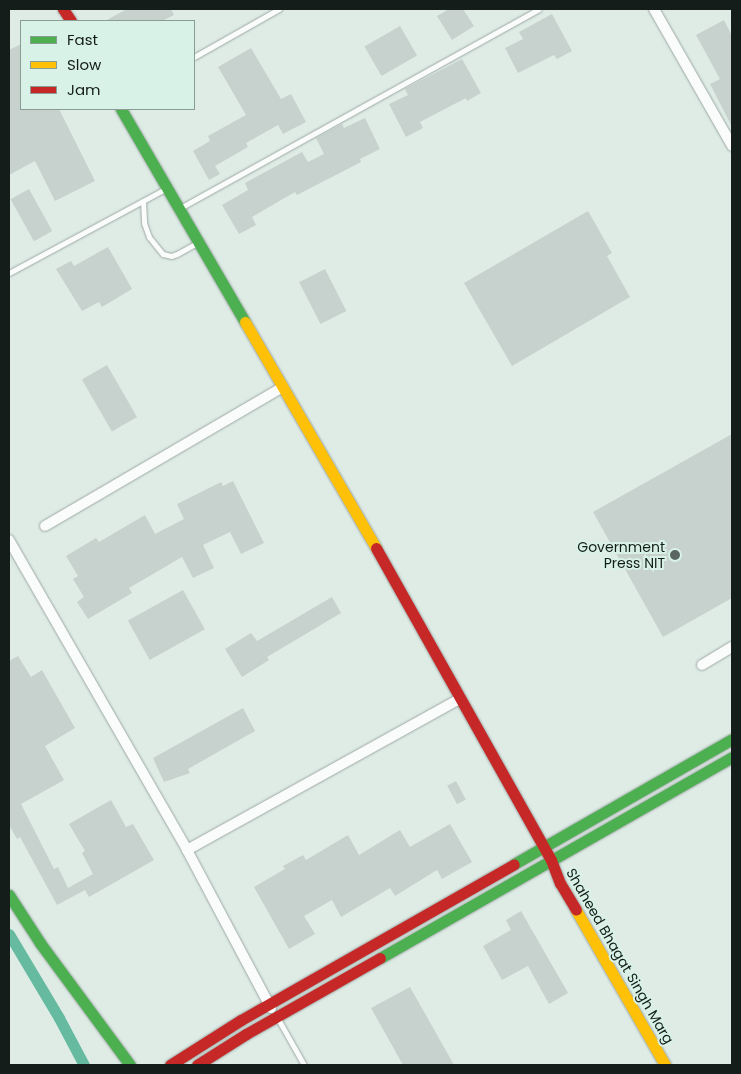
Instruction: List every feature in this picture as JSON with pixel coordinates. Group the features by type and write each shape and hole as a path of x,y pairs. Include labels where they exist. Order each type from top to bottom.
{"street":[{"path":"63,9 70,20"},
{"path":"654,9 732,146"},
{"name":"Shaheed Bhagat Singh Marg","path":"123,110 461,698 551,860 560,883 666,1065"},
{"path":"45,526 283,387"},
{"path":"9,540 187,850 276,1017"},
{"path":"702,665 732,647"},
{"path":"187,850 461,698"},
{"path":"170,1065 269,1004 732,739"},
{"path":"197,1065 276,1017 732,757"},
{"path":"9,895 40,943 130,1065"}],"lane":[{"path":"195,56 280,9"},
{"path":"179,208 539,9"},
{"path":"9,272 167,188"},
{"path":"143,201 144,223 149,237 163,254 171,256 199,242"},
{"path":"276,1017 304,1065"}],"building":[{"path":"127,9 171,9 174,15 164,20 107,20"},
{"path":"449,9 463,9 474,26 452,40 437,16"},
{"path":"552,14 572,51 557,59 554,55 518,73 505,48 523,39 519,32"},
{"path":"724,20 732,36 732,127 710,84 720,79 696,35"},
{"path":"400,26 417,55 381,76 364,46"},
{"path":"20,44 20,110 60,110 95,181 55,201 35,161 9,175 9,50"},
{"path":"251,48 281,99 291,94 306,122 283,134 278,125 246,143 248,147 215,166 220,174 209,180 193,151 210,141 208,136 246,115 218,67"},
{"path":"462,59 481,93 467,101 466,98 420,122 423,128 406,137 389,104 408,95 405,89"},
{"path":"365,118 380,149 360,159 361,162 297,195 295,192 252,217 256,225 239,234 222,205 248,190 245,183 302,152 308,162 324,154 316,138 342,124 344,128"},
{"path":"29,189 52,231 34,241 11,199"},
{"path":"588,211 612,253 607,256 630,297 512,366 464,283"},
{"path":"108,247 132,289 102,307 99,302 82,311 56,269 71,261 74,266"},
{"path":"325,269 346,311 320,324 299,282"},
{"path":"107,365 137,417 112,431 82,380"},
{"name":"Government Press NIT","path":"732,434 732,598 663,637 593,512"},
{"path":"233,481 264,543 241,554 230,532 203,545 214,568 193,578 182,557 129,588 132,593 88,619 77,602 84,597 73,579 78,576 66,556 96,538 99,542 145,515 155,534 184,519 177,504 221,482 223,486"},
{"path":"183,590 205,629 150,660 128,621"},
{"path":"332,597 341,613 267,657 269,660 242,677 225,649 251,633 257,641"},
{"path":"18,656 31,677 42,670 75,728 45,746 64,780 21,804 54,869 58,867 68,888 93,874 82,853 85,851 69,824 111,800 126,827 133,824 154,860 89,897 85,890 57,905 20,837 17,839 9,825 9,661"},
{"path":"243,708 255,731 188,769 190,773 164,782 153,758"},
{"path":"456,781 466,800 457,804 447,786"},
{"path":"450,824 472,862 442,879 437,870 395,896 390,888 341,917 332,900 304,916 315,934 289,949 254,887 285,869 283,866 303,855 306,860 348,835 359,855 400,830 410,847"},
{"path":"521,911 568,993 549,1004 528,966 502,980 483,946 511,930 506,920"},
{"path":"410,987 454,1065 403,1065 371,1008"}],"waterway":[{"path":"9,934 59,1018 84,1065"}],"traffic: fast":[{"path":"122,110 245,322"},
{"path":"514,864 732,739"},
{"path":"380,958 732,757"},
{"path":"9,895 40,943 130,1065"}],"traffic: slow":[{"path":"245,322 376,548"},
{"path":"576,910 665,1065"}],"traffic: jam":[{"path":"63,9 70,20"},
{"path":"376,548 551,860 560,883 576,910"},
{"path":"170,1065 241,1020 514,864"},
{"path":"197,1065 246,1034 380,958"}],"place":[{"name":"Government Press NIT","path":"675,555"}]}
